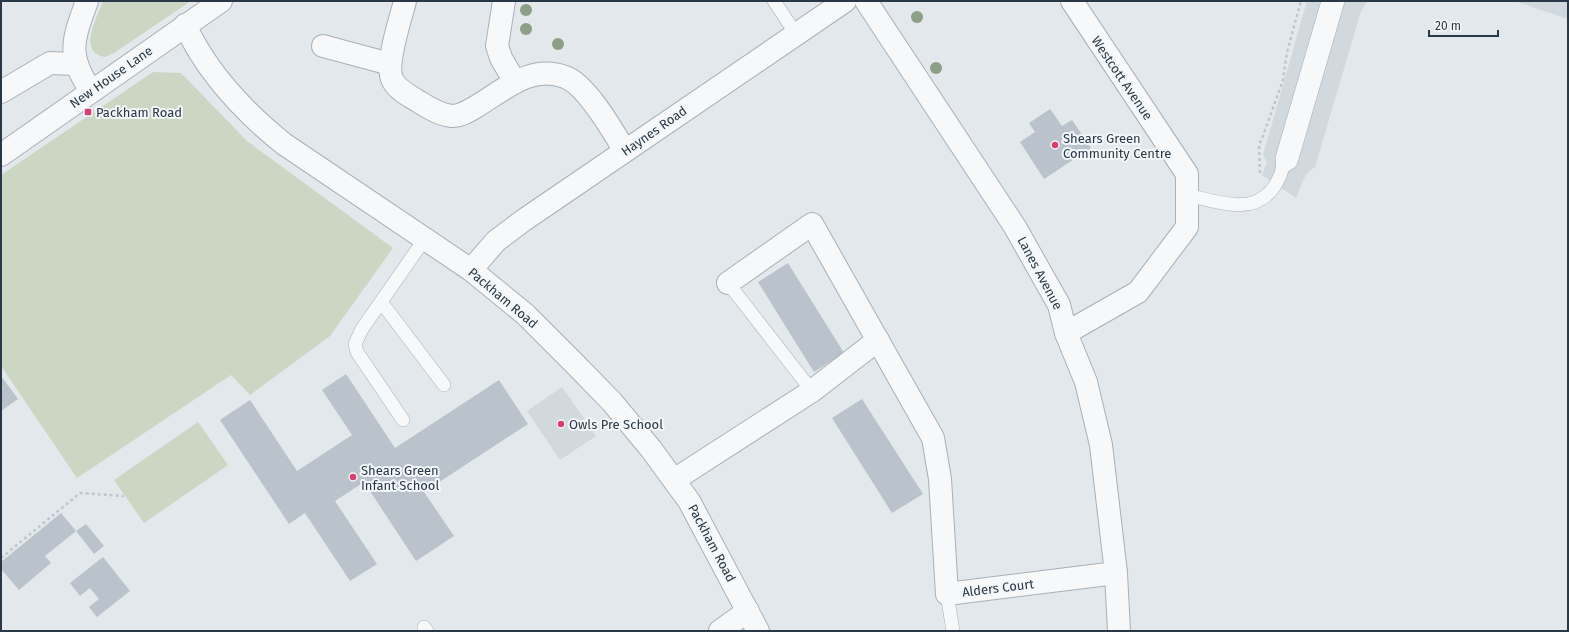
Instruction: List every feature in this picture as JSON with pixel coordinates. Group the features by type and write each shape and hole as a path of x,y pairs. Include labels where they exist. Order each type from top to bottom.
{"street":[{"path":"87,1 74,46 76,64 91,91"},
{"name":"New House Lane","path":"1,155 221,1"},
{"path":"405,1 390,64 392,80 406,94 432,109 450,116 467,112 528,75 540,73 553,74 572,81 598,109 625,151"},
{"path":"504,1 497,46 501,58 515,82"},
{"name":"Haynes Road","path":"471,270 502,236 845,1"},
{"name":"Lanes Avenue","path":"866,1 1027,246 1060,305 1066,332 1086,382 1101,445 1116,573 1119,631"},
{"name":"Westcott Avenue","path":"1066,332 1138,292 1187,227 1187,174 1072,1"},
{"name":"Packham Road","path":"185,25 192,41 225,87 262,126 284,144 424,240 471,270 525,314 586,375 651,449 690,501 758,631"},
{"path":"323,46 390,64"},
{"path":"1,92 50,63 76,64"},
{"name":"Alders Court","path":"728,283 812,224 933,438 940,479 947,594 1116,573"},
{"path":"674,480 812,391 878,340"},
{"path":"720,631 748,611"}],"lane":[{"path":"774,1 796,34"},
{"path":"1283,167 1282,158 1328,1"},
{"path":"1187,195 1234,205 1253,204 1264,197 1272,189 1283,167 1291,162 1338,1"},
{"path":"403,420 354,346 362,329 382,303 424,240"},
{"path":"728,283 812,391"},
{"path":"382,303 444,385"},
{"path":"947,594 953,631"}],"path":[{"path":"1260,178 1259,142 1263,136 1281,86 1287,52 1301,1"},
{"path":"1,558 80,493 124,496"}],"shaded area":[{"path":"1307,1 1368,1 1361,11 1315,167 1306,174 1296,198 1262,175 1267,163 1263,155"},
{"path":"1514,1 1568,1 1568,19"},
{"name":"Owls Pre School","path":"562,387 596,436 560,460 527,411"}],"green space":[{"path":"103,1 191,1 114,53 105,57 97,54 92,49 90,42 91,34"},
{"path":"153,72 181,73 247,141 393,248 330,336 250,395 231,375 77,478 1,366 1,175"},
{"path":"198,422 228,465 144,523 114,480"}],"building":[{"path":"91,107 94,111 86,116 83,112"},
{"name":"Shears Green Community Centre","path":"1050,109 1062,126 1072,120 1091,148 1044,179 1020,142 1035,132 1029,123"},
{"path":"788,263 844,353 814,372 758,282"},
{"name":"Shears Green Infant School","path":"346,374 395,448 499,380 528,424 424,492 454,536 416,561 364,482 335,501 377,564 350,581 305,513 289,524 220,420 250,400 297,471 352,435 322,390"},
{"path":"1,376 18,399 1,411"},
{"path":"862,399 923,494 892,513 832,418"},
{"path":"61,513 76,531 45,556 51,563 19,590 1,569 1,562"},
{"path":"86,524 104,546 94,554 76,531"},
{"path":"103,557 130,591 97,617 89,607 99,599 90,588 80,596 70,583"}],"place":[{"name":"Packham Road","path":"88,112"},
{"name":"Shears Green Community Centre","path":"1055,145"},
{"name":"Owls Pre School","path":"561,424"},
{"name":"Shears Green Infant School","path":"353,477"}]}
